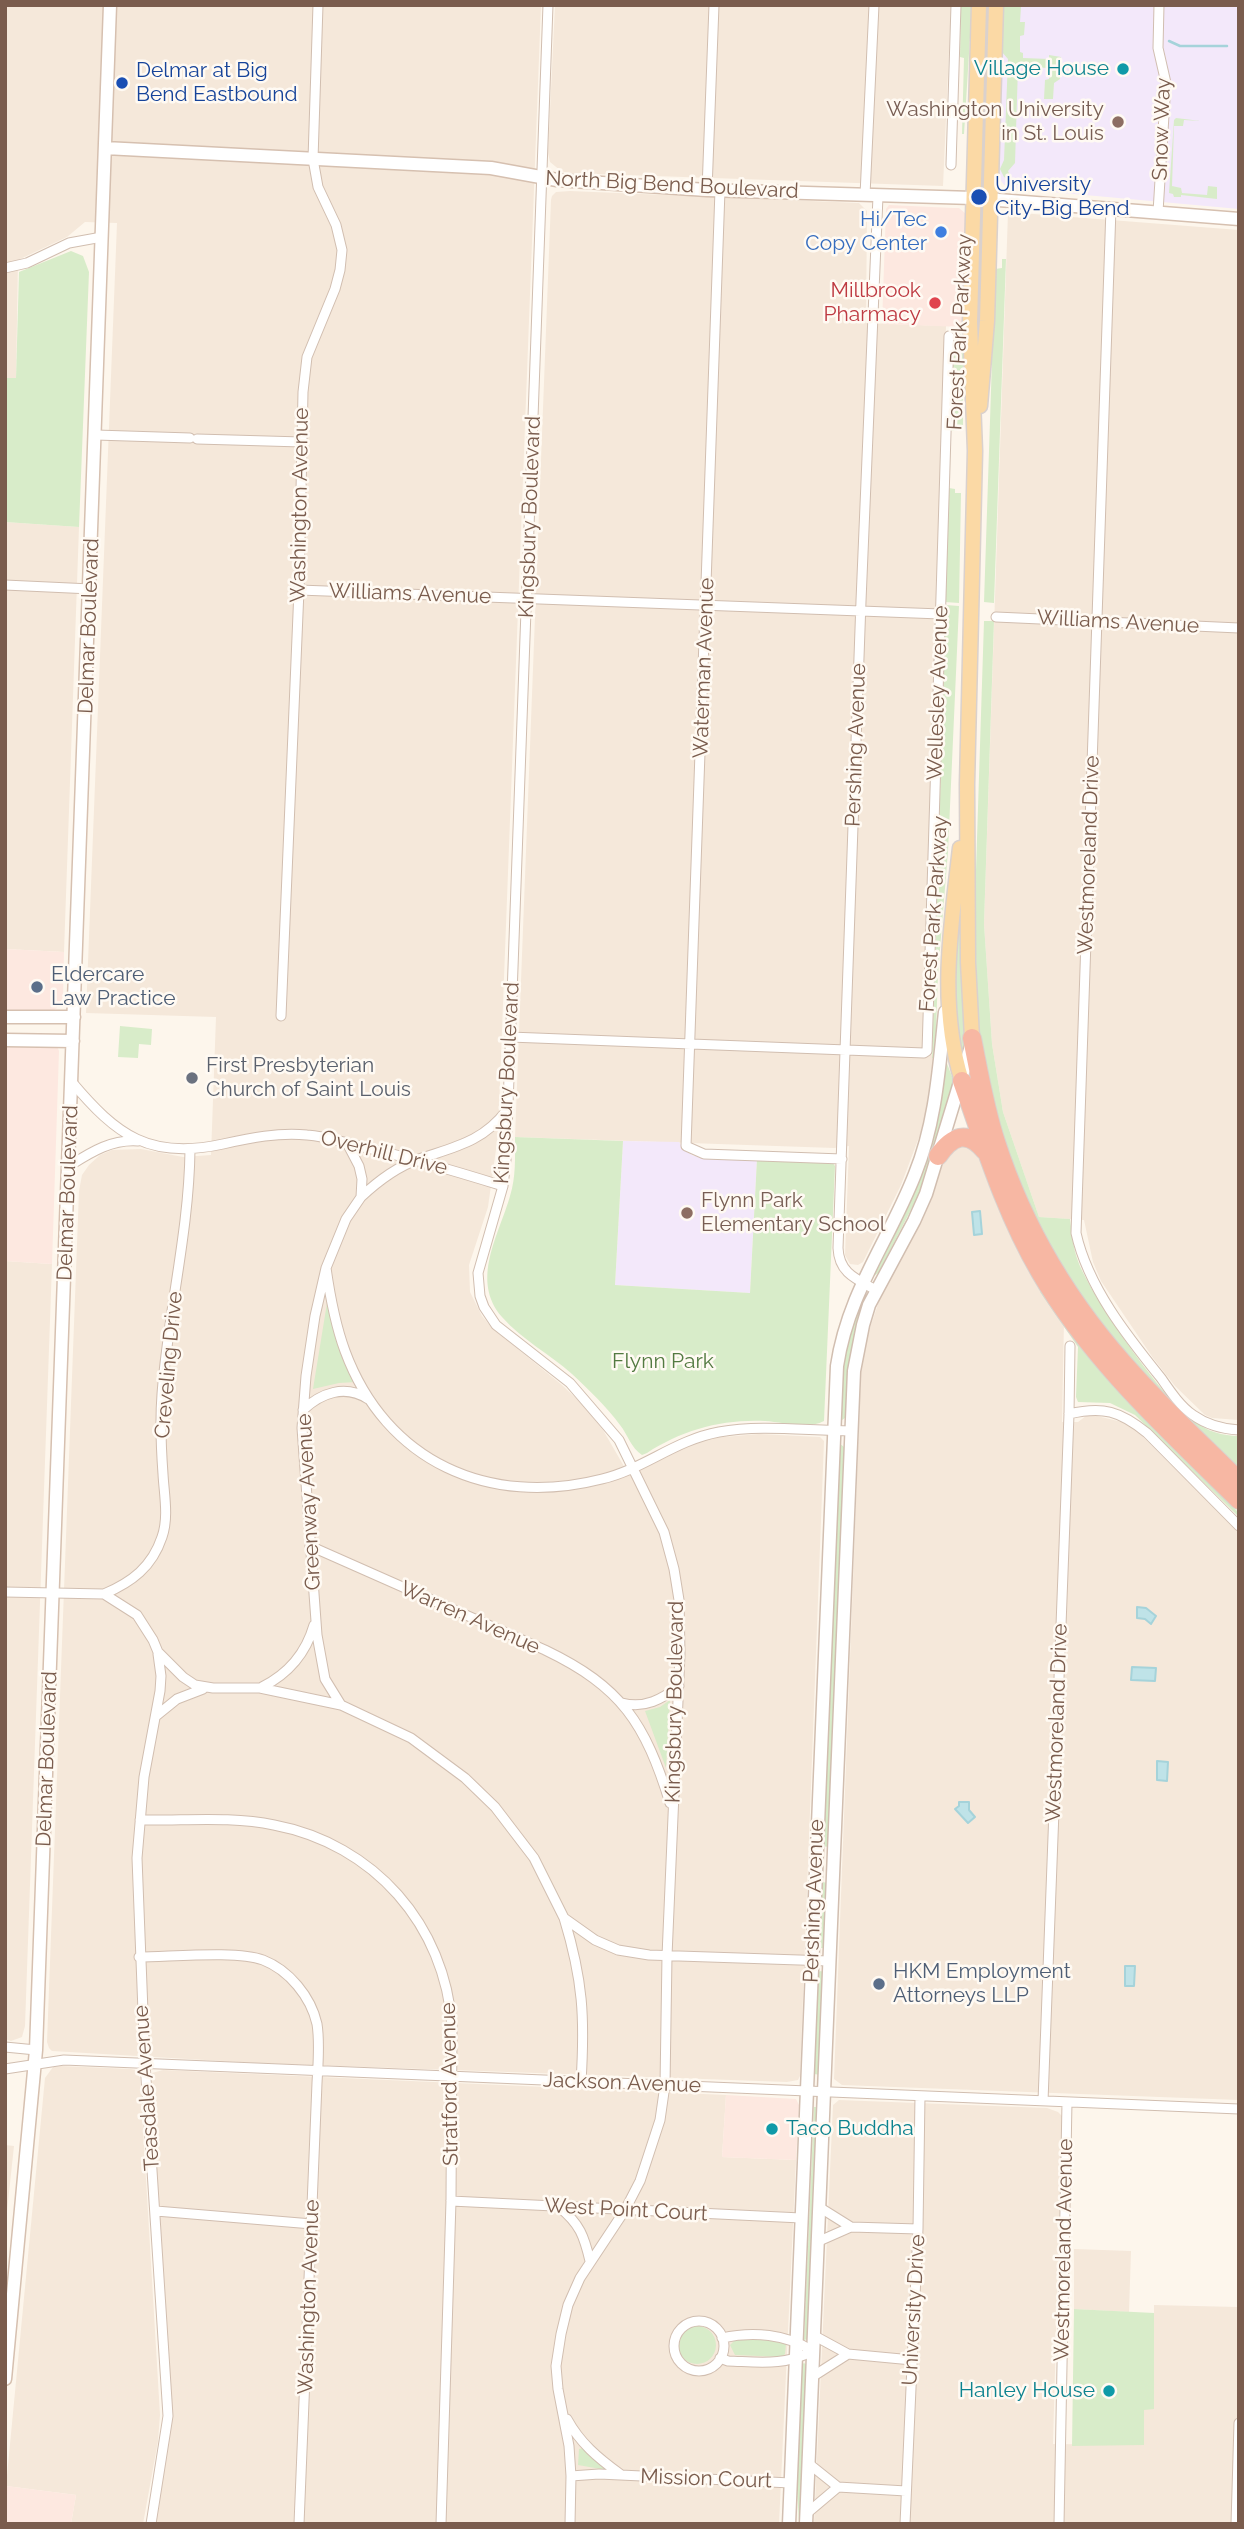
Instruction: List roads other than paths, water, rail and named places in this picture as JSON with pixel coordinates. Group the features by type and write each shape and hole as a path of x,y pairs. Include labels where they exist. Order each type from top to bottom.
{"highway":[{"name":"Forest Park Parkway","path":"972,1038 985,1103 999,1152 1021,1208 1054,1270 1094,1328 1133,1375 1239,1481"},
{"name":"Forest Park Parkway","path":"962,1081 986,1152 1025,1244 1068,1316 1122,1382 1239,1500"},
{"path":"938,1156 951,1141 963,1137 974,1140 986,1152"}],"main road":[{"name":"Delmar Boulevard","path":"5,2379 36,2050 110,5"},
{"name":"Forest Park Parkway","path":"972,1038 968,962 967,784 975,451 970,337 979,5"},
{"name":"Forest Park Parkway","path":"975,451 984,363 996,5"},
{"name":"North Big Bend Boulevard","path":"105,148 491,168 543,179 713,190 989,199 1239,219"},
{"name":"Forest Park Parkway","path":"962,1081 950,1034 947,997 967,784"},
{"name":"Pershing Avenue","path":"789,2524 834,1431 840,1344 862,1282 903,1204 926,1143 936,1099 947,997"},
{"path":"5,1017 74,1017"},
{"name":"Pershing Avenue","path":"806,2519 851,1432 857,1349 876,1290 914,1222 962,1081 972,1038"},
{"path":"5,1040 73,1041"}],"street":[{"name":"Washington Avenue","path":"281,1016 299,590 303,392 307,357 335,289 342,250 336,225 318,187 313,159 318,5"},
{"name":"Kingsbury Boulevard","path":"548,5 508,1108 503,1186 480,1261 478,1284 484,1307 496,1325 577,1390 619,1440 664,1532 679,1600 679,1686 664,2085 660,2120 652,2150 625,2210 590,2261 568,2305 561,2334 556,2366 571,2476 570,2524"},
{"name":"Waterman Avenue","path":"714,5 706,607 686,1146 704,1154 842,1159"},
{"name":"Pershing Avenue","path":"874,5 861,612 838,1256 845,1271 876,1290"},
{"path":"951,164 956,5"},
{"name":"Snow Way","path":"1158,212 1166,83 1158,48 1159,5"},
{"name":"Westmoreland Drive","path":"1111,208 1076,1233 1086,1265 1101,1292 1132,1341 1177,1398 1191,1413 1206,1423 1239,1430"},
{"path":"5,268 27,263 69,243 102,237"},
{"name":"Wellesley Avenue","path":"510,1037 846,1051 927,1051 949,335"},
{"path":"96,435 302,442"},
{"path":"5,585 90,589"},
{"path":"5,593 21,586"},
{"name":"Williams Avenue","path":"299,590 941,614"},
{"name":"Williams Avenue","path":"996,617 1239,628"},
{"name":"Overhill Drive","path":"71,1081 110,1122 139,1141"},
{"name":"Greenway Avenue","path":"341,1705 325,1679 315,1622 303,1474 303,1410 315,1316 326,1268 346,1219 361,1197 378,1181 417,1159 466,1144 491,1127 508,1108"},
{"name":"Overhill Drive","path":"68,1166 104,1146 128,1140 169,1149 190,1150 284,1135 318,1136 417,1159 503,1186"},
{"path":"348,1143 359,1166 362,1179 361,1197"},
{"name":"Creveling Drive","path":"104,1594 122,1586 147,1567 164,1534 166,1518 162,1397 170,1314 186,1221 190,1150"},
{"path":"326,1268 335,1320 345,1353 369,1400 397,1432 450,1471 499,1486 552,1488 604,1479 634,1468 690,1438 722,1431 758,1429 851,1432"},
{"name":"Westmoreland Drive","path":"1042,2101 1070,1346"},
{"path":"303,1410 320,1397 337,1391 353,1392 369,1400"},
{"path":"1069,1414 1103,1410 1131,1420 1239,1526"},
{"name":"Warren Avenue","path":"310,1546 575,1665 598,1681 622,1703 647,1739 673,1811"},
{"path":"5,1592 104,1594 137,1615 158,1653 195,1685 207,1688 260,1688 341,1705 411,1738 465,1778 495,1807 534,1858 564,1918 574,1952 583,2001 581,2082"},
{"name":"Greenway Avenue","path":"260,1688 285,1673 297,1660 312,1634 315,1622"},
{"name":"Teasdale Avenue","path":"151,2524 168,2416 139,1957 137,1858 161,1676 158,1653"},
{"path":"622,1703 636,1705 655,1702 679,1686"},
{"path":"154,1717 177,1699 207,1688"},
{"name":"Stratford Avenue","path":"140,1820 243,1821 296,1829 347,1852 376,1873 402,1898 422,1926 438,1958 451,2001 452,2076 441,2524"},
{"path":"564,1918 595,1940 636,1954 829,1961"},
{"name":"Washington Avenue","path":"139,1957 243,1956 262,1959 292,1979 311,2006 316,2022 318,2071 299,2524"},
{"path":"5,2047 36,2050"},
{"name":"Jackson Avenue","path":"5,2069 64,2060 1239,2109"},
{"name":"University Drive","path":"905,2524 918,2229 920,2096"},
{"name":"Westmoreland Avenue","path":"1059,2524 1067,2102"},
{"name":"West Point Court","path":"451,2201 801,2218"},
{"path":"559,2207 575,2220 590,2261"},
{"path":"819,2207 850,2227"},
{"path":"156,2211 312,2224"},
{"path":"817,2242 850,2227 918,2229"},
{"path":"695,2322 714,2326 722,2338 720,2358 711,2368 703,2371 687,2368 675,2353 678,2333 695,2322"},
{"path":"813,2334 848,2354 912,2360"},
{"path":"722,2338 736,2335 785,2337 813,2351"},
{"path":"720,2358 728,2361 784,2362 796,2360 813,2351"},
{"path":"812,2377 848,2354"},
{"name":"Mission Court","path":"562,2412 575,2434 587,2447 621,2475"},
{"path":"1236,2524 1239,2423"},
{"path":"808,2462 838,2487 906,2491"},
{"name":"Mission Court","path":"571,2476 621,2475 791,2483"},
{"path":"806,2519 838,2487"}],"water":[{"path":"980,1211 982,1234 974,1235 972,1212"},
{"path":"1137,1607 1146,1608 1156,1616 1151,1624 1145,1619 1137,1618"},
{"path":"1132,1667 1156,1668 1155,1681 1131,1680"},
{"path":"1157,1761 1168,1762 1167,1781 1157,1780"},
{"path":"959,1802 969,1802 969,1810 975,1817 968,1823 955,1809"},
{"path":"1125,1966 1135,1966 1134,1986 1125,1986"}],"waterway":[{"path":"1169,41 1180,46 1227,46"}],"place":[{"name":"Village House","path":"1123,69"},
{"name":"Delmar at Big Bend Eastbound","path":"122,83"},
{"name":"Washington University in St. Louis","path":"1118,122"},
{"name":"University City-Big Bend","path":"979,197"},
{"name":"Hi/Tec Copy Center","path":"941,232"},
{"name":"Millbrook Pharmacy","path":"935,303"},
{"name":"Eldercare Law Practice","path":"37,987"},
{"name":"First Presbyterian Church of Saint Louis","path":"192,1078"},
{"name":"Flynn Park Elementary School","path":"687,1213"},
{"name":"HKM Employment Attorneys LLP","path":"879,1984"},
{"name":"Taco Buddha","path":"772,2129"},
{"name":"Hanley House","path":"1109,2391"}],"park label":[{"name":"Flynn Park","path":"663,1362"}]}
